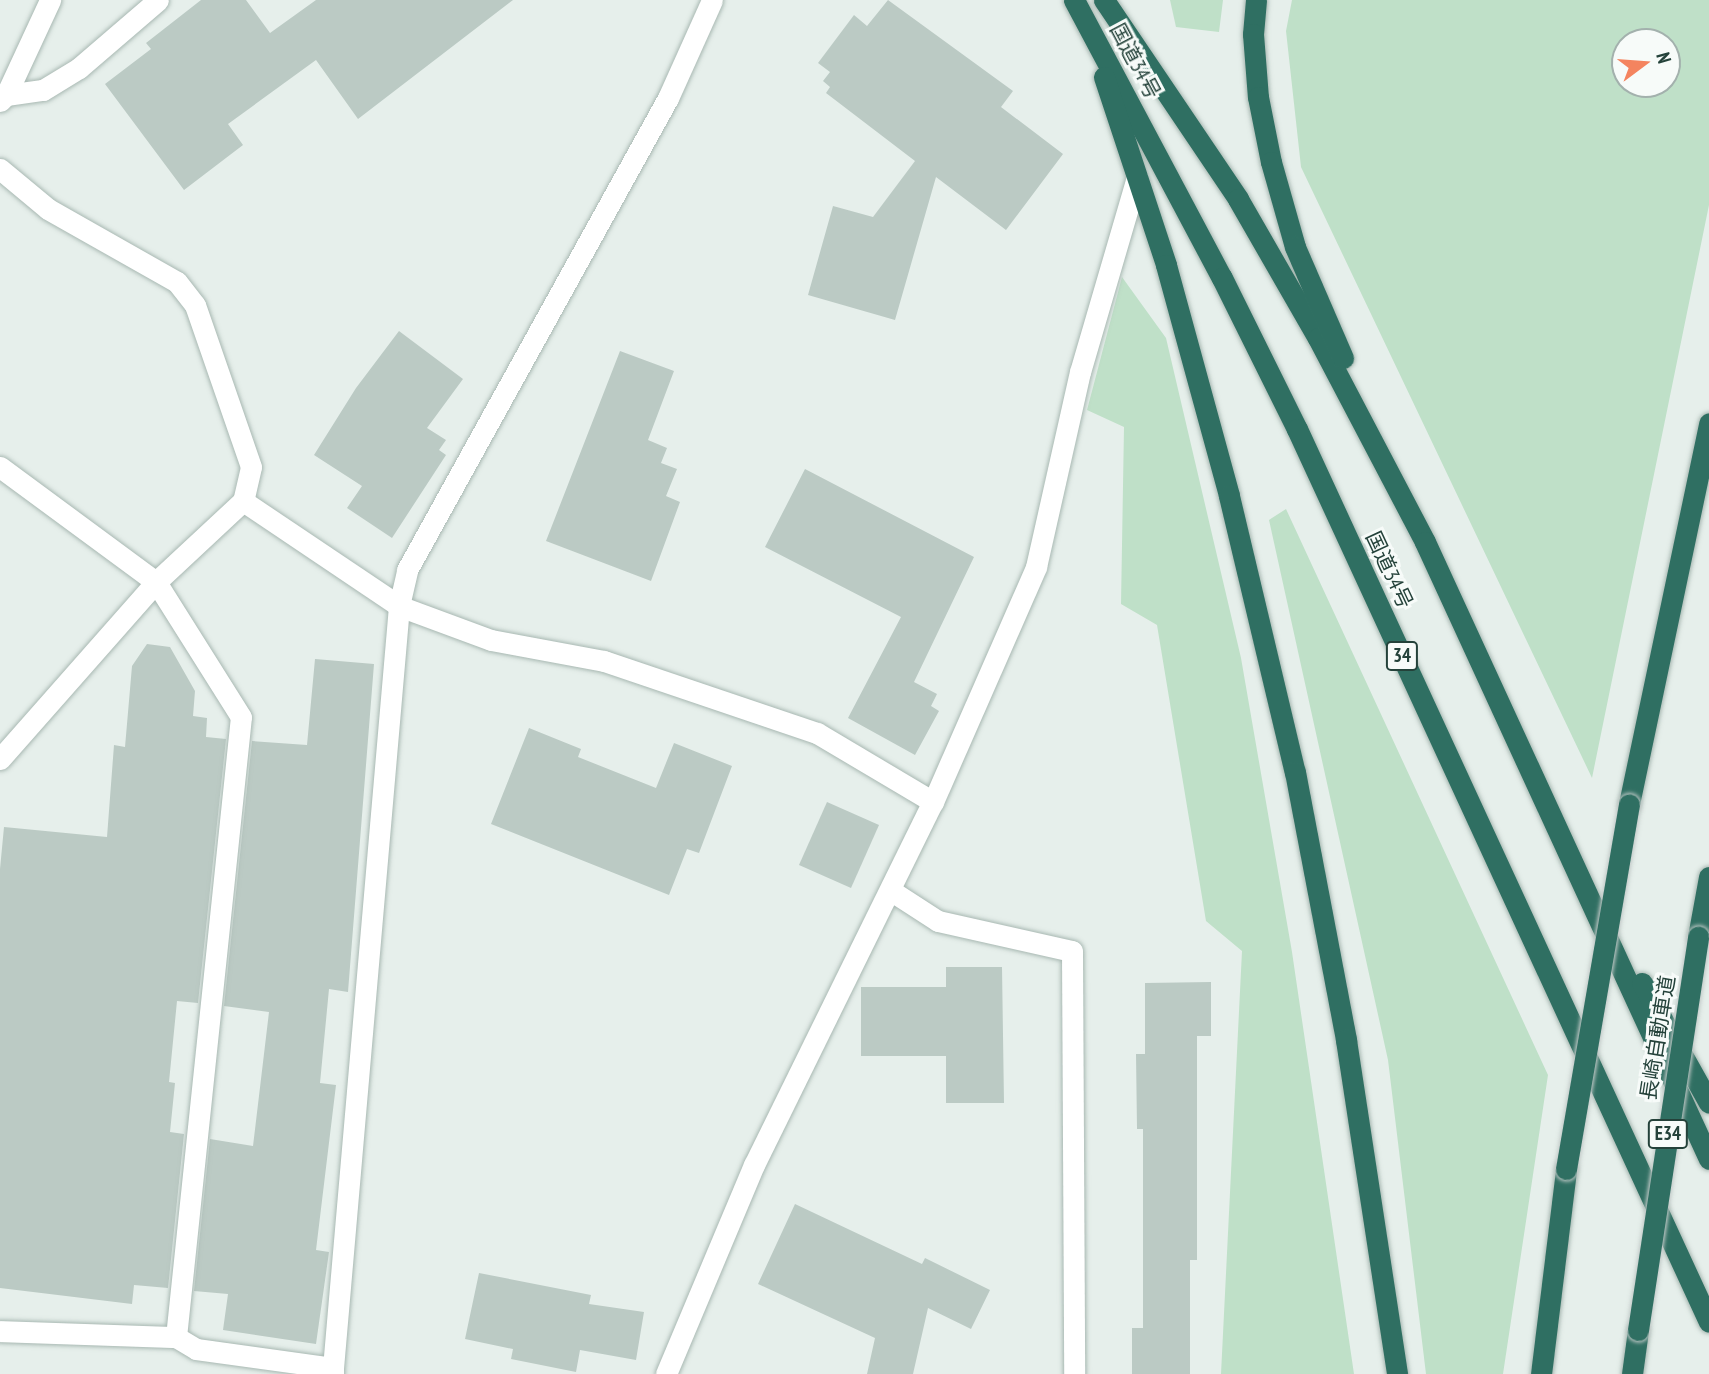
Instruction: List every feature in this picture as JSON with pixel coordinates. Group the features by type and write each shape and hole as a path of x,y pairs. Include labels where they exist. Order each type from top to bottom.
{"highway":[{"name":"国道34号","path":"1074,0 1222,278 1297,429 1709,1322"},
{"name":"国道34号","path":"1104,0 1238,198 1318,338 1425,542 1709,1159"},
{"path":"1255,0 1253,34 1258,97 1271,162 1295,247 1425,542"},
{"path":"1086,21 1166,265 1229,496 1295,772 1346,1040 1396,1374"},
{"path":"1541,1374 1566,1169 1629,804 1709,423"},
{"path":"1566,847 1709,1103"},
{"name":"長崎自動車道","path":"1632,1374 1709,877"}],"street":[{"path":"3,98 50,0"},
{"path":"3,98 43,90 79,68 158,0"},
{"path":"0,1331 176,1337 196,1349 333,1371 399,606 407,570 668,98 712,0"},
{"path":"0,169 48,209 177,282 195,305 251,467 243,501 156,582 0,759"},
{"path":"666,1374 754,1165 933,802 1036,567 1080,372 1137,177"},
{"path":"0,467 156,582 241,717 176,1337"},
{"path":"243,501 399,606 491,639 604,661 817,733 933,802"},
{"path":"890,890 938,921 1072,950 1074,1374"}],"green space":[{"path":"1170,0 1223,0 1219,32 1176,27"},
{"path":"1292,0 1709,0 1709,205 1592,778 1301,167 1286,31"},
{"path":"1122,277 1166,338 1241,658 1292,952 1354,1374 1221,1374 1242,951 1206,921 1157,625 1121,604 1124,427 1087,410"},
{"path":"1286,509 1548,1075 1503,1374 1426,1374 1388,1060 1269,520"}],"building":[{"path":"201,0 246,0 270,33 316,0 513,0 358,119 316,60 228,124 243,145 184,190 105,84 151,49 146,43"},
{"path":"888,0 1013,91 1001,107 1063,154 1006,230 936,177 895,320 808,295 833,206 873,217 915,161 826,93 830,87 823,81 830,72 818,63 854,15 867,26"},
{"path":"399,331 463,379 427,428 446,440 439,450 446,455 392,538 347,508 362,486 314,455 356,388"},
{"path":"620,351 674,371 648,440 667,448 661,463 677,469 666,496 680,502 651,581 546,541"},
{"path":"805,469 974,557 914,682 937,694 931,706 939,711 915,755 848,718 901,617 765,547"},
{"path":"147,644 170,647 195,691 193,716 207,718 206,737 226,739 198,1003 177,1001 169,1082 175,1083 170,1132 184,1134 168,1288 134,1285 132,1304 0,1288 0,869 4,827 107,837 114,745 125,747 132,666"},
{"path":"315,659 374,664 348,992 329,989 320,1083 336,1085 316,1250 329,1252 316,1344 223,1330 228,1294 194,1291 210,1139 253,1146 269,1012 224,1006 252,741 307,745"},
{"path":"529,728 581,749 578,757 656,788 674,743 732,766 699,853 687,849 669,895 491,824"},
{"path":"827,802 879,825 851,888 799,865"},
{"path":"946,967 1002,967 1004,1103 946,1103 946,1056 861,1056 861,987 946,987"},
{"path":"1211,982 1211,1036 1197,1036 1197,1260 1190,1260 1190,1374 1132,1374 1132,1328 1143,1328 1143,1129 1137,1129 1136,1054 1145,1054 1145,983"},
{"path":"795,1204 922,1264 925,1258 990,1290 971,1329 928,1308 913,1374 867,1374 875,1338 758,1284"},
{"path":"479,1273 591,1295 589,1304 644,1312 636,1360 580,1350 576,1372 511,1359 513,1349 465,1339"}]}
